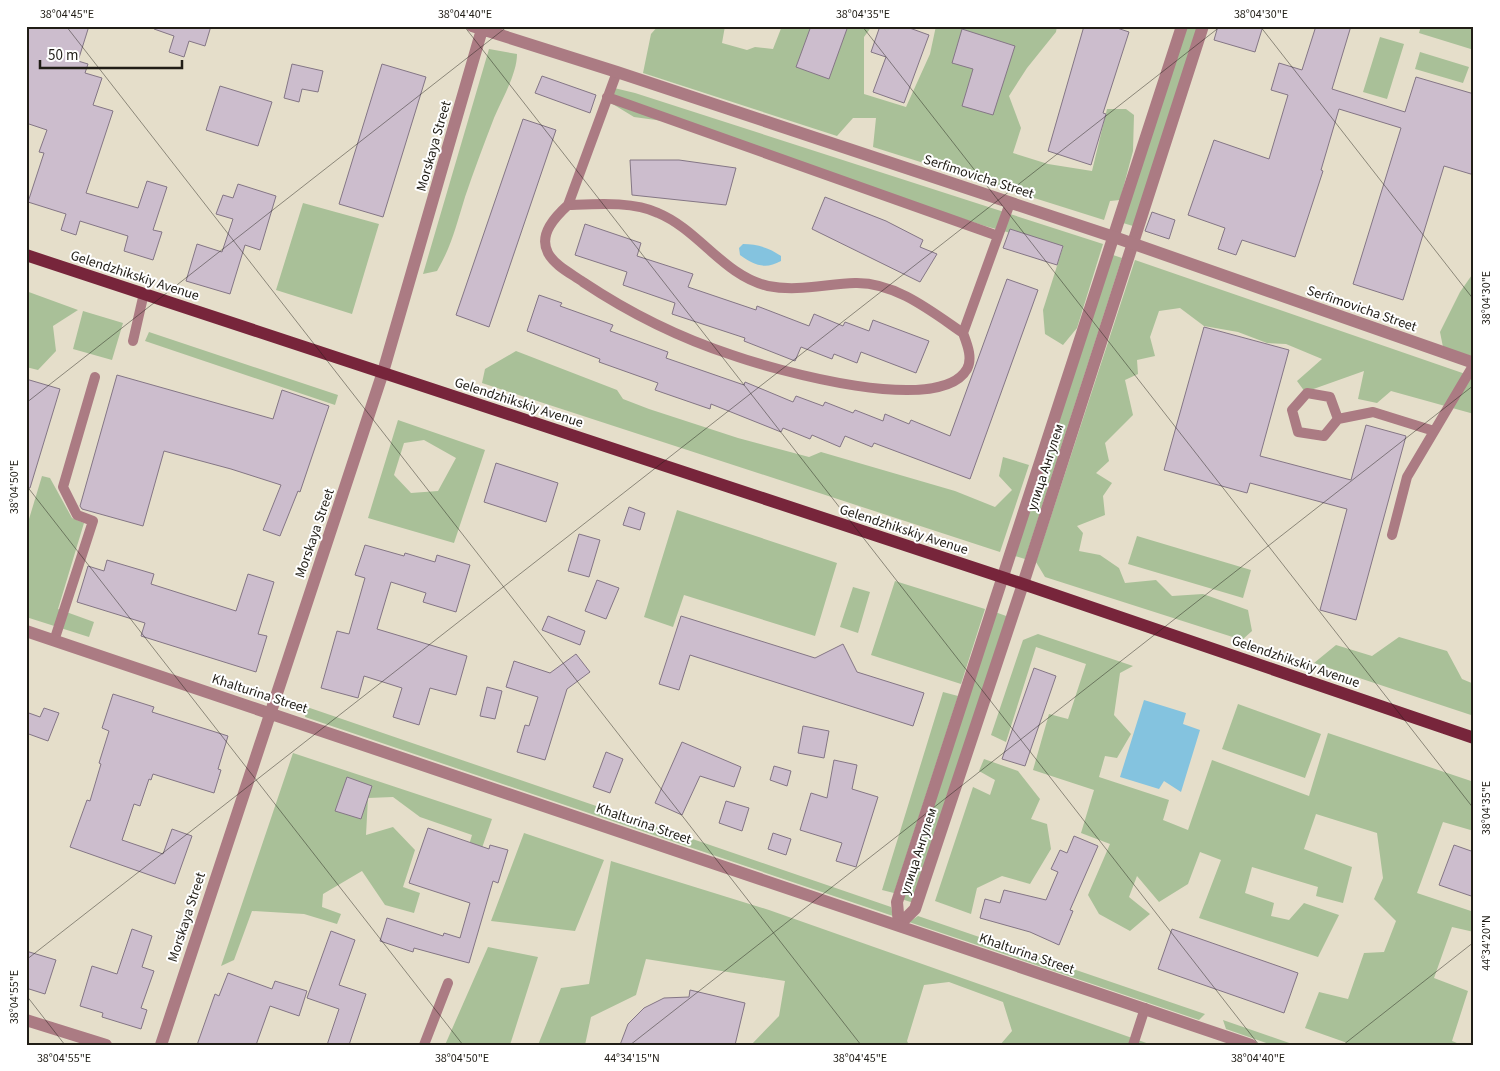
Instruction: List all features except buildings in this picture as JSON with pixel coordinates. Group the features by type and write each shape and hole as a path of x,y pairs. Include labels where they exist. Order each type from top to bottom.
{"main road":[{"name":"Gelendzhikskiy Avenue","path":"26,255 1023,584 1474,738"}],"street":[{"name":"улица Ангулем","path":"899,925 897,902 1182,26"},
{"name":"улица Ангулем","path":"899,925 915,909 1023,584 1203,26"},
{"name":"Serfimovicha Street","path":"479,27 1114,237 1474,363"},
{"name":"Morskaya Street","path":"161,1045 269,712 383,372 479,27"},
{"name":"Khalturina Street","path":"26,631 1251,1045"},
{"path":"26,1020 106,1045"}],"lane":[{"path":"568,205 615,204 658,212 686,229 733,270 767,286 802,288 857,283 892,289 930,310 963,333 970,351 968,369 954,384 933,390 882,390 806,376 732,355 672,331 609,299 561,267 548,252 546,235 554,217 568,205 616,72"},
{"path":"608,97 998,236"},
{"path":"963,333 1010,203"},
{"path":"133,341 144,294"},
{"path":"1392,535 1407,478 1474,363"},
{"path":"54,640 93,521 77,515 63,487 95,377"},
{"path":"1338,419 1330,397 1307,393 1292,410 1298,432 1324,436 1338,419 1373,412 1434,431"},
{"path":"424,1045 448,983"},
{"path":"1133,1045 1145,1008"}],"green space":[{"path":"658,26 725,26 722,43 747,50 755,47 773,49 782,26 872,26 864,37 864,94 906,107 930,54 936,26 1057,26 1056,32 1027,68 1009,96 1021,128 1013,153 1048,164 1092,171 1107,109 1126,109 1134,115 1133,151 1120,200 1110,201 1104,220 873,147 876,118 853,118 837,136 643,73 651,34"},
{"path":"1185,26 1200,26 1133,226 1123,223"},
{"path":"1421,26 1474,26 1474,50 1419,33"},
{"path":"1380,37 1404,44 1387,99 1363,92"},
{"path":"489,49 517,54 515,70 479,157 446,253 437,271 423,274"},
{"path":"1420,52 1469,67 1463,83 1415,69"},
{"path":"610,87 635,93 1103,244 1077,328 1063,345 1045,334 1043,310 1063,247 985,226 663,121 634,117 606,100"},
{"path":"303,203 379,224 352,314 276,290"},
{"path":"1113,255 1122,258 1025,559 1015,556"},
{"path":"1135,260 1474,377 1474,414 1391,391 1377,403 1358,399 1364,371 1305,392 1297,381 1322,359 1286,344 1267,343 1238,332 1204,326 1180,308 1159,311 1150,337 1155,356 1137,360 1138,374 1125,380 1133,415 1105,443 1109,461 1096,473 1112,483 1103,496 1105,515 1077,526 1083,533 1079,551 1100,555 1119,568 1125,583 1156,580 1172,596 1203,594 1248,610 1252,631 1242,640 1045,577 1036,562"},
{"path":"1474,272 1474,357 1443,347 1440,332 1460,292"},
{"path":"26,291 78,310 53,326 56,351 38,370 26,367"},
{"path":"83,311 123,323 112,360 73,349"},
{"path":"149,332 338,395 335,405 145,341"},
{"path":"516,351 617,390 623,399 738,438 809,457 821,452 955,491 995,507 1012,490 999,476 1003,457 1029,465 1000,552 482,383 485,369"},
{"path":"398,420 485,450 454,543 368,518","holes":["424,440 456,458 438,491 411,493 394,475 404,443"]},
{"path":"42,476 50,478 72,518 84,523 58,609 94,622 89,637 26,617 26,529"},
{"path":"677,510 837,563 815,636 684,595 673,627 644,617"},
{"path":"1137,536 1251,570 1243,598 1128,564"},
{"path":"895,581 985,609 961,684 871,655"},
{"path":"853,587 870,592 858,633 840,627"},
{"path":"995,612 1009,617 914,903 901,899"},
{"path":"1038,634 1133,666 1120,673 1114,715 1131,734 1117,758 1105,756 1099,777 1169,800 1163,820 1188,830 1212,760 1309,796 1328,733 1474,782 1474,831 1443,822 1417,893 1474,912 1474,932 1452,927 1434,978 1468,991 1452,1041 1462,1045 1353,1045 1305,1028 1319,992 1348,999 1364,953 1384,952 1396,921 1374,899 1383,878 1377,833 1316,814 1304,849 1352,867 1343,903 1316,896 1318,887 1252,867 1245,893 1274,903 1271,916 1289,920 1304,903 1339,915 1318,957 1199,918 1221,860 1200,852 1188,884 1159,902 1137,876 1129,897 1150,914 1130,931 1099,914 1088,895 1110,844 1081,833 1094,790 1033,770 1049,714 1068,719 1086,664 1036,647 1006,742 991,735 1023,640"},
{"path":"1399,637 1447,651 1462,679 1474,684 1474,716 1314,663 1336,645 1372,656"},
{"path":"943,692 958,696 894,893 882,890"},
{"path":"1238,704 1321,734 1305,778 1222,749"},
{"path":"307,707 891,907 893,916 305,717"},
{"path":"293,753 492,819 474,871 462,868 472,835 420,817 393,797 368,798 366,835 393,827 415,850 403,887 420,893 414,913 385,905 362,871 323,894 322,907 341,914 337,924 304,914 252,911 234,960 221,966"},
{"path":"984,759 1018,771 1040,799 1031,819 1047,824 1051,849 1030,884 1002,876 977,888 971,914 935,901 973,787 990,795 995,780 979,771"},
{"path":"524,833 604,860 575,931 491,921"},
{"path":"611,861 769,910 1152,1045 1000,1045 1012,1031 1003,1002 949,982 924,985 907,1041 909,1045 751,1045 779,1016 785,981 646,959 636,995 591,1017 585,1045 538,1045 561,988 589,984"},
{"path":"918,916 1205,1014 1199,1020 909,922"},
{"path":"488,947 538,957 510,1045 445,1045"},
{"path":"1223,1020 1295,1045 1272,1045 1226,1029"}],"water":[{"path":"743,244 758,246 777,253 781,256 781,261 765,266 755,264 740,255 739,248"},
{"path":"1144,700 1186,713 1183,724 1200,730 1181,792 1164,781 1159,789 1120,777"}]}
